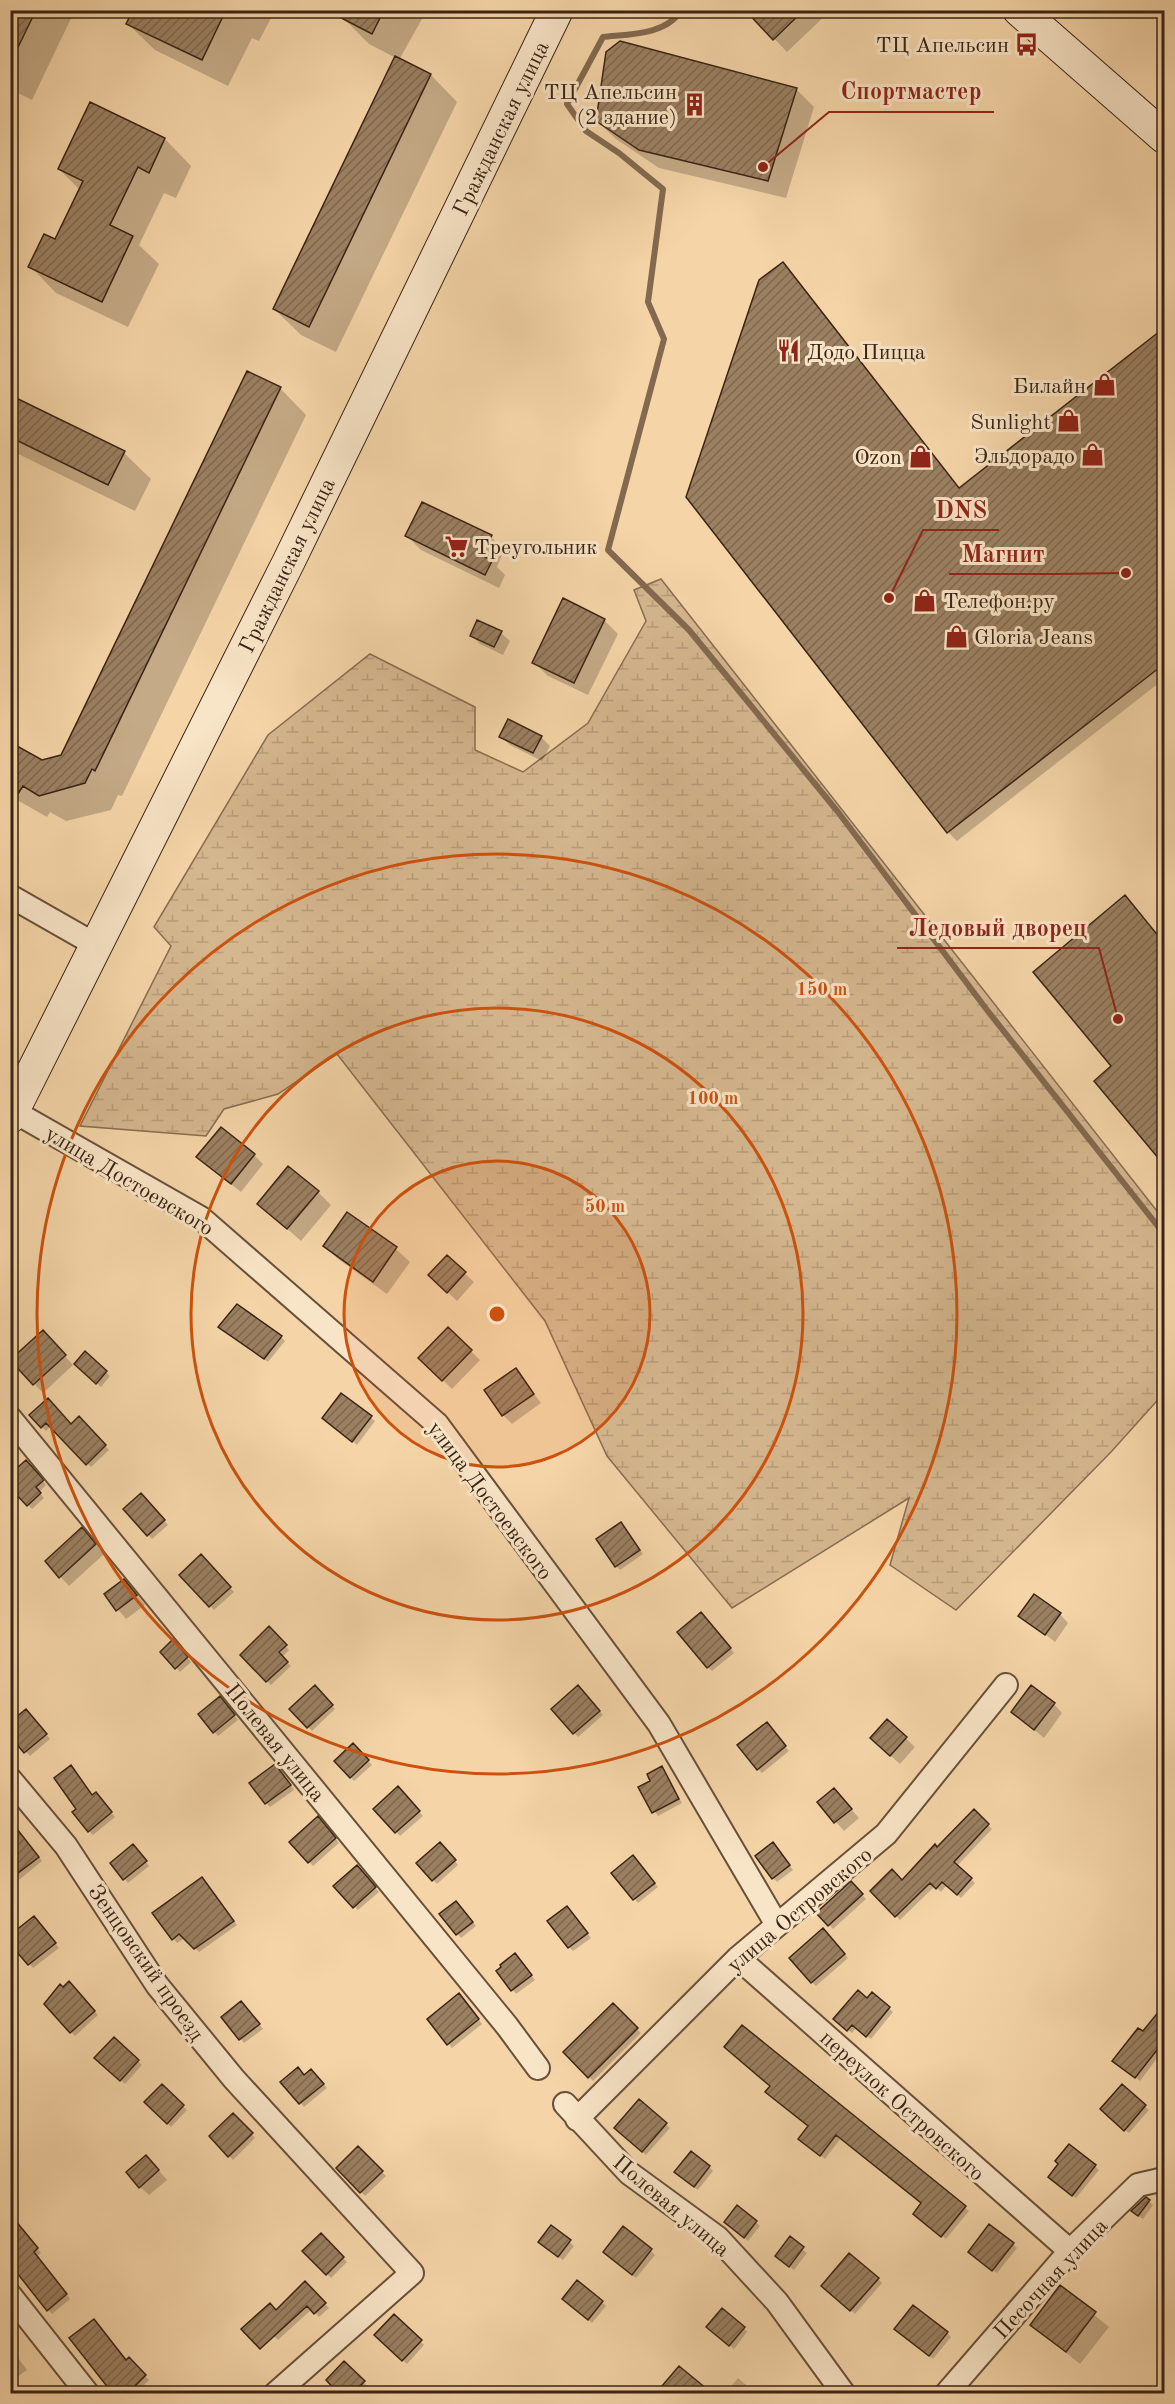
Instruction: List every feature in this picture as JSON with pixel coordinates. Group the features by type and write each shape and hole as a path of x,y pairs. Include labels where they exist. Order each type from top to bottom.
{"main road":[{"name":"Гражданская улица","path":"12,1114 289,561 557,10"},
{"path":"1019,10 1164,137"}],"street":[{"path":"10,896 96,945"},
{"name":"улица Достоевского","path":"12,1114 201,1218 437,1424 658,1724 777,1925"},
{"name":"Полевая улица","path":"10,1418 500,2017 538,2068"},
{"name":"улица Островского","path":"571,2112 738,1958 886,1834 1006,1685"},
{"name":"Зенцовский проезд","path":"10,1779 66,1846 158,1985 234,2079 412,2273 276,2394"},
{"name":"переулок Островского","path":"738,1958 1070,2251"},
{"name":"Полевая улица","path":"571,2112 629,2173 718,2238 777,2302 844,2394"},
{"name":"Песочная улица","path":"946,2394 1070,2251 1138,2185 1164,2179"},
{"path":"10,2295 88,2394"}],"green space":[{"path":"661,579 1164,1220 1164,1393 1111,1452 956,1610 890,1565 909,1498 732,1608 607,1456 545,1321 337,1054 278,1094 224,1109 206,1136 80,1126 171,946 154,927 268,735 370,654 475,707 475,750 523,772 588,723 646,621 634,590"}],"building":[{"path":"10,10 36,10 10,64"},
{"path":"133,10 226,10 202,60 126,24"},
{"path":"326,10 384,10 372,34"},
{"path":"745,10 804,10 773,40"},
{"name":"ТЦ Апельсин (2 здание)","path":"620,41 797,88 768,181 639,150 596,121 606,52"},
{"path":"395,56 431,74 309,327 273,309"},
{"path":"90,102 165,138 149,173 138,167 110,225 133,236 102,302 28,267 44,234 55,239 83,181 58,169"},
{"path":"783,262 959,488 1164,328 1164,664 947,833 686,497 759,280"},
{"path":"247,371 281,387 95,771 92,769 85,783 39,796 23,786 10,806 10,742 42,760 61,755"},
{"path":"10,395 125,451 108,485 10,437"},
{"name":"Треугольник","path":"422,502 492,535 482,555 492,561 485,575 405,536"},
{"path":"563,598 605,619 574,683 532,663"},
{"path":"477,620 502,631 494,647 470,636"},
{"path":"508,719 542,736 533,753 499,737"},
{"path":"1125,895 1164,943 1164,1165 1094,1081 1111,1066 1033,972"},
{"path":"221,1127 255,1154 231,1184 196,1157"},
{"path":"288,1166 319,1191 287,1229 257,1204"},
{"path":"347,1212 397,1247 373,1282 323,1246"},
{"path":"447,1255 466,1272 447,1293 428,1275"},
{"path":"237,1304 282,1336 264,1359 218,1327"},
{"path":"448,1327 472,1350 442,1381 418,1358"},
{"path":"43,1330 66,1355 33,1385 10,1360"},
{"path":"85,1351 107,1371 96,1384 74,1364"},
{"path":"516,1368 534,1394 502,1416 484,1390"},
{"path":"341,1393 372,1416 352,1442 322,1418"},
{"path":"48,1398 71,1424 79,1416 106,1445 86,1465 46,1423 41,1428 29,1415"},
{"path":"26,1460 44,1480 36,1487 41,1493 27,1506 10,1488 10,1474"},
{"path":"141,1493 165,1520 147,1536 123,1509"},
{"path":"621,1522 640,1550 615,1567 596,1539"},
{"path":"82,1527 96,1544 59,1578 45,1561"},
{"path":"201,1554 231,1587 209,1607 179,1575"},
{"path":"124,1579 137,1595 116,1611 104,1594"},
{"path":"1034,1594 1061,1613 1045,1635 1018,1616"},
{"path":"701,1612 731,1648 707,1668 677,1632"},
{"path":"269,1626 287,1645 279,1652 288,1662 266,1682 240,1655"},
{"path":"173,1639 188,1657 175,1669 160,1652"},
{"path":"315,1685 333,1705 307,1728 289,1709"},
{"path":"578,1685 600,1711 573,1734 551,1709"},
{"path":"1031,1685 1055,1703 1034,1730 1011,1712"},
{"path":"220,1696 235,1715 213,1733 198,1714"},
{"path":"26,1709 47,1734 24,1753 10,1736 10,1722"},
{"path":"887,1719 907,1737 890,1756 870,1738"},
{"path":"767,1722 786,1746 757,1770 737,1745"},
{"path":"353,1743 369,1760 350,1778 334,1761"},
{"path":"275,1764 291,1785 265,1804 249,1783"},
{"path":"71,1765 92,1795 96,1792 112,1812 88,1832 72,1812 76,1809 54,1778"},
{"path":"662,1766 679,1799 652,1813 638,1787 650,1781 647,1774"},
{"path":"398,1786 420,1811 395,1833 373,1809"},
{"path":"834,1788 852,1809 834,1823 817,1802"},
{"path":"974,1809 989,1824 954,1862 972,1878 957,1895 942,1882 936,1889 930,1883 895,1917 870,1891 892,1869 902,1880 935,1844 937,1847"},
{"path":"318,1816 336,1838 308,1863 289,1842"},
{"path":"10,1820 39,1857 10,1879"},
{"path":"440,1842 456,1860 432,1881 416,1863"},
{"path":"773,1842 790,1865 772,1879 755,1856"},
{"path":"133,1844 147,1861 123,1880 110,1863"},
{"path":"633,1855 655,1883 633,1900 611,1873"},
{"path":"357,1865 376,1887 353,1908 333,1886"},
{"path":"202,1877 234,1921 194,1949 179,1934 172,1940 152,1913"},
{"path":"851,1881 863,1894 828,1926 816,1913"},
{"path":"456,1901 473,1922 456,1935 439,1914"},
{"path":"567,1906 588,1933 568,1948 547,1921"},
{"path":"34,1916 56,1943 28,1965 10,1944 10,1935"},
{"path":"823,1928 845,1954 811,1983 789,1958"},
{"path":"515,1953 532,1975 511,1991 496,1971"},
{"path":"69,1981 95,2011 70,2033 44,2004 60,1984 63,1987"},
{"path":"858,1990 867,1998 872,1992 890,2007 866,2037 852,2025 847,2031 833,2019"},
{"path":"459,1993 479,2019 447,2045 427,2019"},
{"path":"241,2001 260,2024 239,2040 221,2017"},
{"path":"613,2003 638,2028 588,2078 563,2052"},
{"path":"1164,2005 1164,2041 1135,2078 1112,2061 1138,2028 1143,2031"},
{"path":"742,2025 966,2206 941,2237 913,2214 921,2203 836,2135 820,2156 798,2139 808,2126 765,2092 770,2086 724,2047"},
{"path":"114,2037 139,2060 120,2081 94,2058"},
{"path":"298,2067 304,2075 311,2069 324,2084 299,2104 280,2082"},
{"path":"162,2084 184,2105 167,2124 144,2102"},
{"path":"1122,2084 1146,2105 1124,2131 1100,2109"},
{"path":"639,2099 667,2123 642,2152 614,2128"},
{"path":"233,2113 253,2133 228,2157 209,2136"},
{"path":"1069,2144 1096,2165 1072,2196 1048,2177 1058,2164 1055,2161"},
{"path":"358,2146 383,2171 360,2193 336,2168"},
{"path":"691,2151 710,2166 694,2187 674,2172"},
{"path":"146,2155 159,2170 139,2188 126,2172"},
{"path":"1146,2197 1150,2200 1138,2216 1131,2211"},
{"path":"737,2205 757,2221 744,2238 724,2222"},
{"path":"10,2214 38,2248 34,2252 67,2294 47,2311 10,2264"},
{"path":"989,2224 1014,2243 992,2271 968,2252"},
{"path":"551,2225 571,2240 558,2257 538,2242"},
{"path":"623,2226 652,2249 632,2275 603,2252"},
{"path":"321,2233 344,2257 326,2275 302,2251"},
{"path":"790,2236 804,2247 789,2267 775,2256"},
{"path":"849,2253 879,2278 850,2311 821,2286"},
{"path":"577,2280 603,2301 588,2320 562,2299"},
{"path":"305,2281 326,2303 314,2314 307,2306 260,2349 241,2329 270,2303 276,2310"},
{"path":"1060,2285 1096,2312 1066,2352 1030,2325"},
{"path":"913,2305 948,2332 929,2356 894,2329"},
{"path":"722,2308 745,2327 729,2346 706,2327"},
{"path":"394,2314 422,2340 402,2361 374,2335"},
{"path":"94,2319 126,2360 129,2357 146,2375 127,2394 113,2394 69,2338"},
{"path":"344,2361 365,2381 352,2394 339,2394 326,2380"},
{"path":"679,2366 713,2394 671,2394 662,2386"}],"waterway":[{"path":"681,10 675,18 657,29 603,37 567,104 586,131 619,153 663,189 648,302 664,339 608,550 689,630 838,812 987,1010 1164,1234"}],"place":[{"name":"ТЦ Апельсин","path":"1027,44"},
{"name":"ТЦ Апельсин (2 здание)","path":"695,104"},
{"name":"Спортмастер","path":"763,167"},
{"name":"Додо Пицца","path":"789,351"},
{"name":"Билайн","path":"1104,385"},
{"name":"Sunlight","path":"1069,421"},
{"name":"Эльдорадо","path":"1093,455"},
{"name":"Ozon","path":"920,456"},
{"name":"Треугольник","path":"456,546"},
{"name":"Магнит","path":"1126,573"},
{"name":"DNS","path":"889,598"},
{"name":"Телефон.ру","path":"925,600"},
{"name":"Gloria Jeans","path":"956,636"},
{"name":"Ледовый дворец","path":"1118,1019"}]}
